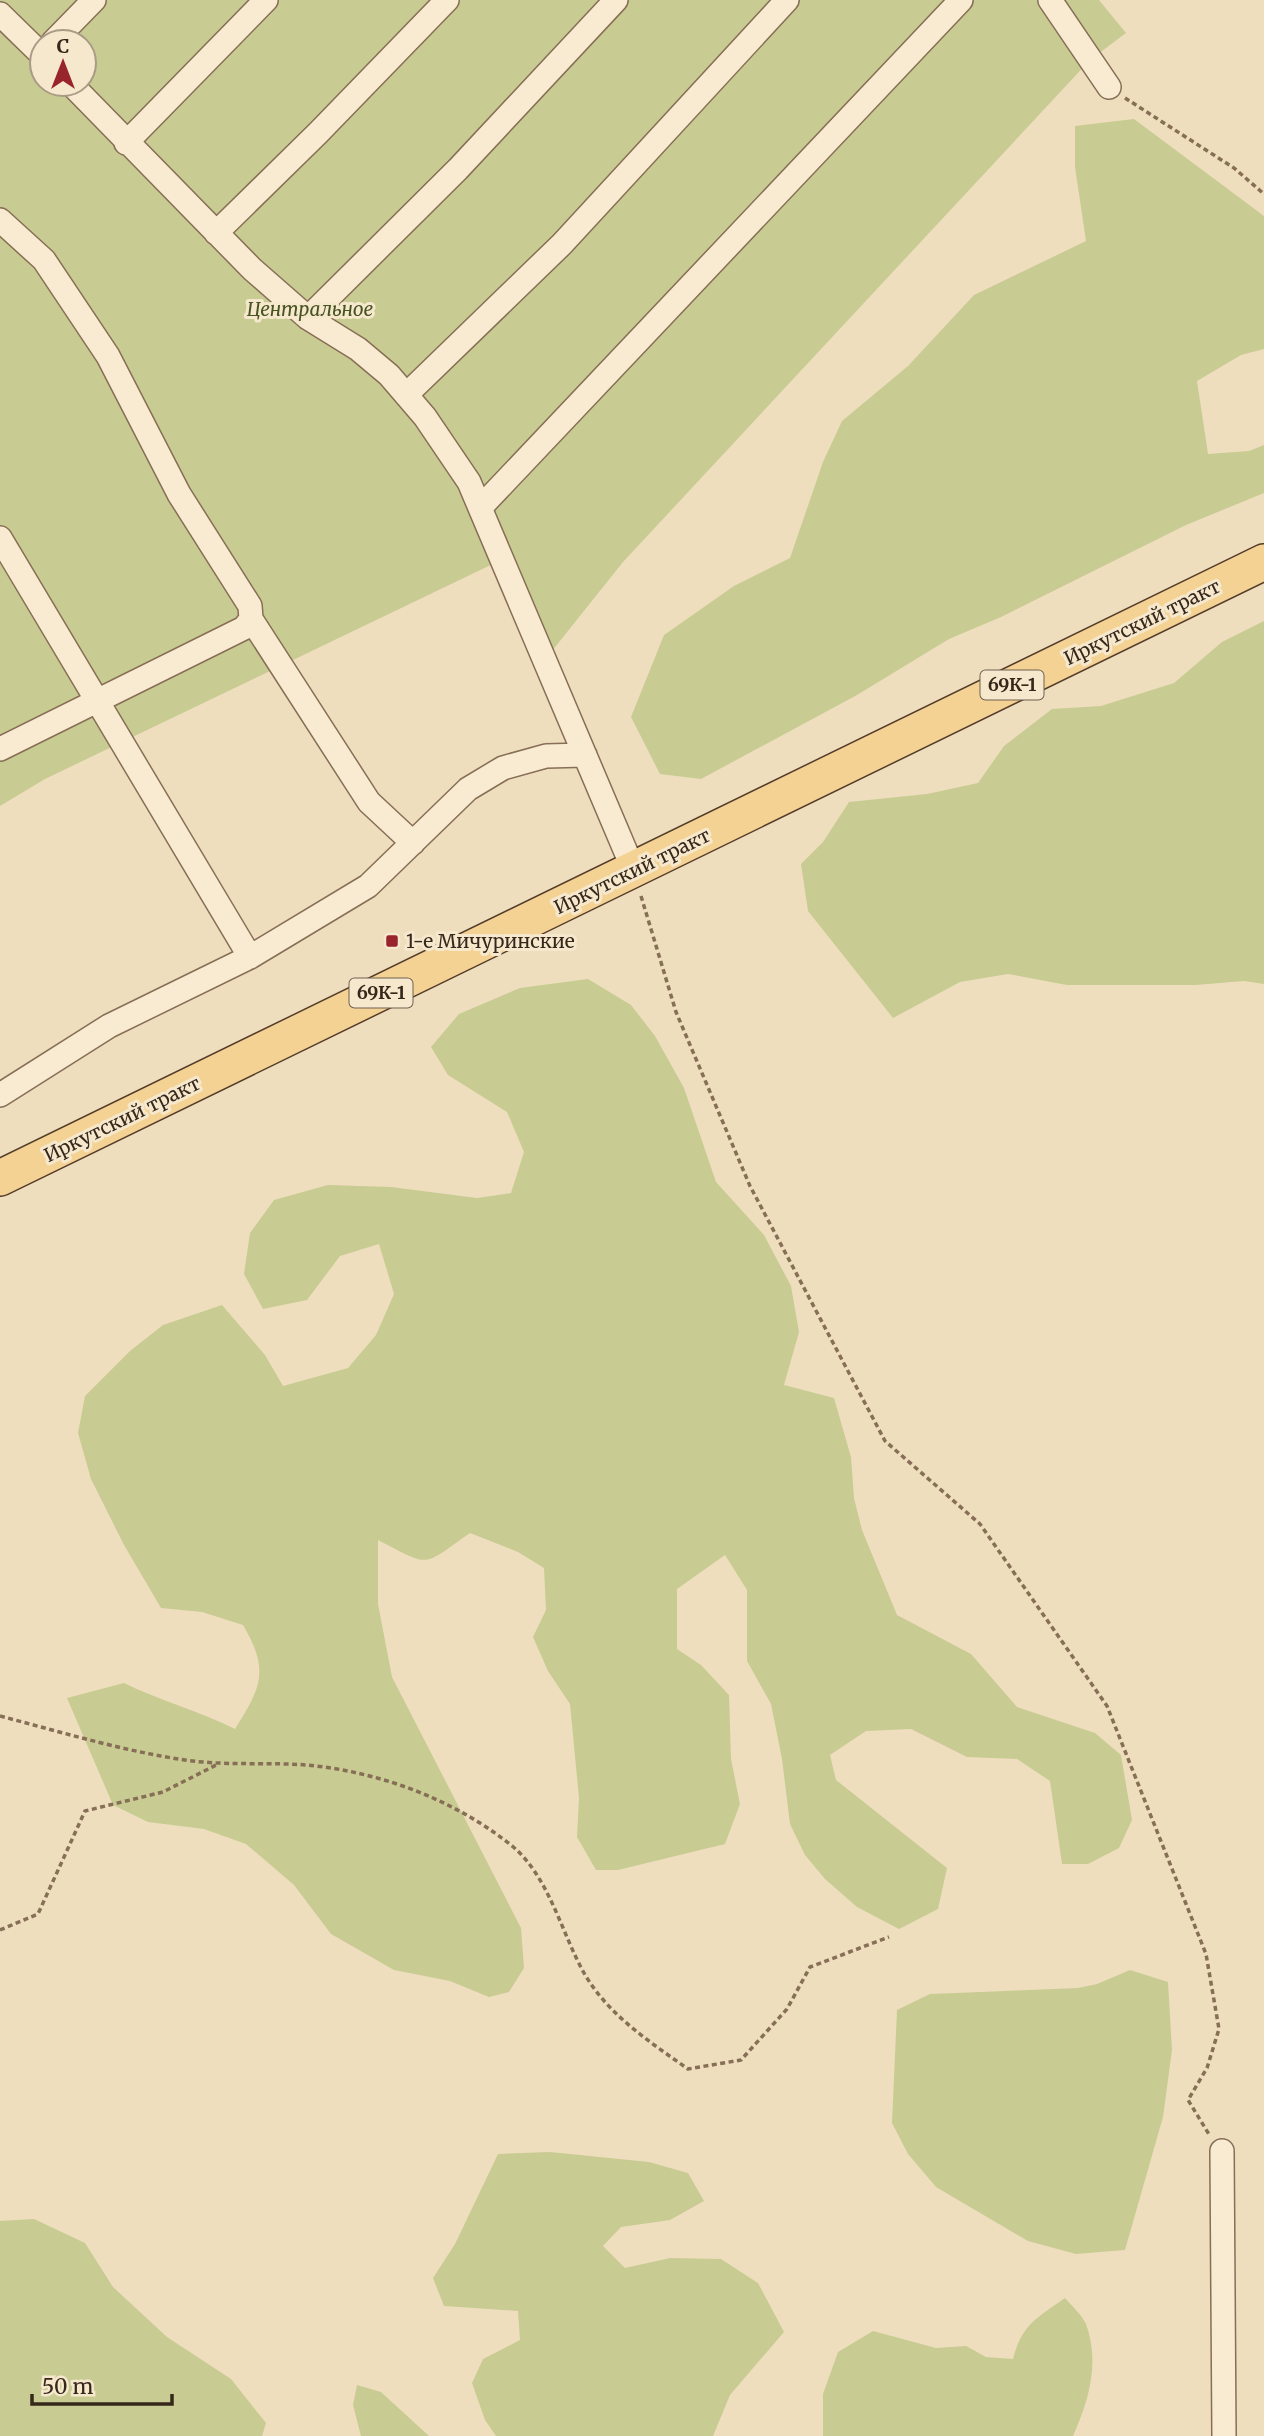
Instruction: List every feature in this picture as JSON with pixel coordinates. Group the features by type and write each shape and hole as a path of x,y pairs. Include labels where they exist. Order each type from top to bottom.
{"main road":[{"name":"Иркутский тракт","path":"0,1178 1264,562"}],"street":[{"path":"67,28 94,0"},
{"path":"127,143 266,0"},
{"path":"216,233 447,0"},
{"path":"309,318 458,169 616,0"},
{"path":"406,395 562,244 786,0"},
{"path":"480,508 961,0"},
{"path":"1050,0 1109,87"},
{"path":"0,14 28,38"},
{"path":"84,98 216,233 309,318 358,349 389,375 469,482 634,870"},
{"path":"0,219 44,260 108,356 179,494 250,606 251,619 369,802 413,843"},
{"path":"0,538 250,957"},
{"path":"0,749 244,628 251,619"},
{"path":"0,1095 109,1026 250,957 368,886 468,789 503,768 546,756 585,755"},
{"path":"1222,2151 1224,2436"}],"path":[{"path":"1109,87 1234,168 1264,194"},
{"path":"634,870 676,1012 750,1186 885,1441 980,1524 1107,1706 1206,1954 1219,2029 1207,2068 1188,2100 1203,2127 1222,2151"},
{"path":"0,1716 101,1743 186,1760 345,1770 399,1784 439,1800 481,1824 524,1858 540,1881 590,1983 632,2030 688,2068 741,2060 787,2009 810,1967 889,1937"},
{"path":"0,1930 38,1914 85,1811 163,1792 221,1763"}],"green space":[{"name":"Центральное","path":"0,0 1099,0 1126,33 1090,60 623,562 544,661 497,562 45,779 0,806"},
{"path":"1134,119 1264,216 1264,349 1241,355 1197,381 1208,454 1249,451 1264,445 1264,493 1186,525 1001,617 949,639 857,695 701,779 660,774 631,717 664,635 734,586 790,558 823,462 842,421 908,366 974,295 1086,241 1075,167 1075,126"},
{"path":"1264,621 1264,984 1244,981 1196,985 1067,985 1008,974 960,982 893,1018 808,911 801,864 823,842 849,802 927,794 978,783 1004,746 1052,709 1101,706 1174,683 1222,642"},
{"path":"588,979 631,1005 655,1036 684,1088 716,1182 764,1235 791,1286 799,1332 784,1385 834,1398 851,1457 854,1498 862,1530 897,1615 971,1654 1017,1707 1095,1733 1121,1755 1132,1820 1119,1848 1088,1864 1062,1864 1050,1781 1017,1759 967,1757 911,1729 866,1731 830,1755 836,1780 947,1868 938,1909 899,1929 857,1907 825,1879 805,1855 790,1824 782,1759 771,1704 747,1661 747,1590 725,1555 677,1589 677,1649 701,1665 729,1695 731,1759 740,1804 725,1844 618,1870 596,1870 577,1837 579,1798 570,1704 548,1671 533,1637 546,1610 544,1568 518,1552 470,1533 434,1558 426,1560 408,1556 378,1540 378,1604 392,1677 521,1928 524,1968 509,1992 489,1997 450,1981 394,1970 331,1934 294,1885 246,1844 204,1829 148,1822 113,1805 67,1698 124,1683 235,1729 256,1690 259,1667 257,1655 243,1625 202,1612 161,1608 124,1545 91,1479 78,1433 85,1396 130,1351 163,1325 222,1305 265,1355 283,1386 348,1368 376,1335 394,1294 379,1244 340,1256 307,1300 263,1309 244,1274 250,1233 274,1200 328,1185 391,1187 477,1198 511,1193 524,1152 507,1112 448,1075 431,1047 459,1014 520,988"},
{"path":"1130,1970 1168,1982 1172,2050 1163,2117 1125,2250 1076,2254 1028,2241 936,2187 908,2154 892,2123 897,2010 930,1994 1078,1988 1097,1984"},
{"path":"550,2152 649,2162 688,2173 704,2201 670,2220 621,2227 603,2246 625,2268 670,2258 721,2259 758,2283 784,2332 730,2395 713,2436 496,2436 485,2420 472,2383 483,2359 520,2340 518,2311 444,2306 433,2278 455,2244 498,2154"},
{"path":"34,2219 85,2243 113,2287 167,2337 231,2379 266,2423 262,2436 0,2436 0,2221"},
{"path":"1065,2298 1086,2324 1092,2353 1088,2395 1073,2436 823,2436 823,2394 838,2352 873,2331 936,2348 966,2346 986,2357 1013,2359 1026,2330"},
{"path":"357,2385 381,2392 429,2436 361,2436 353,2405"}],"place":[{"name":"1-е Мичуринские","path":"392,941"}]}
